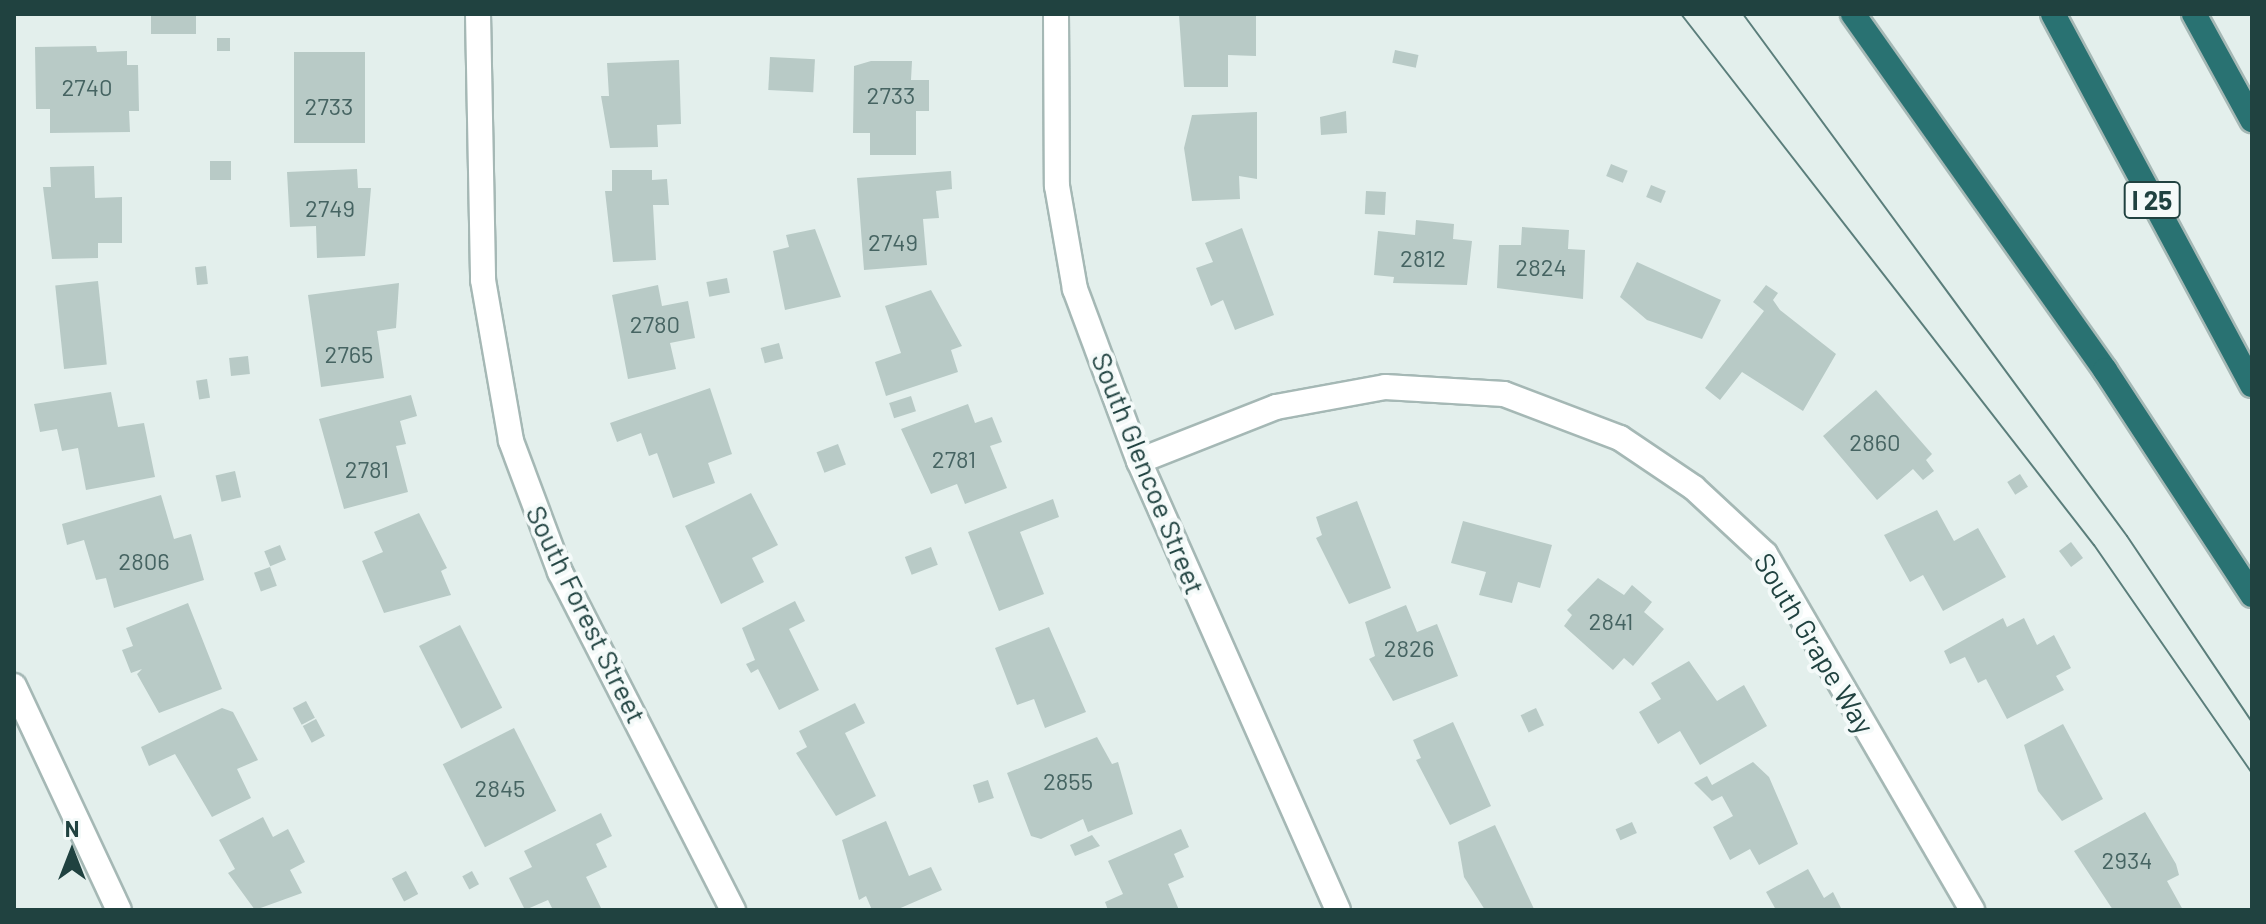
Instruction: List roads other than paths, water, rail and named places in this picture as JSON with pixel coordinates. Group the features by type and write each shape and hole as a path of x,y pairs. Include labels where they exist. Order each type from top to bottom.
{"highway":[{"path":"1853,14 2105,370 2252,595"},
{"name":"I 25","path":"2053,14 2252,385"},
{"path":"2194,14 2252,120"}],"street":[{"name":"South Forest Street","path":"478,14 483,280 511,441 560,572 733,910"},
{"name":"South Glencoe Street","path":"1056,14 1063,239 1139,461 1338,910"},
{"name":"South Grape Way","path":"1139,461 1276,407 1385,387 1504,394 1620,438 1694,488 1765,554 1972,910"},
{"path":"14,686 119,910"}],"tram line":[{"path":"1681,14 2094,545 2252,773"},
{"path":"1743,14 2127,536 2252,722"}]}
